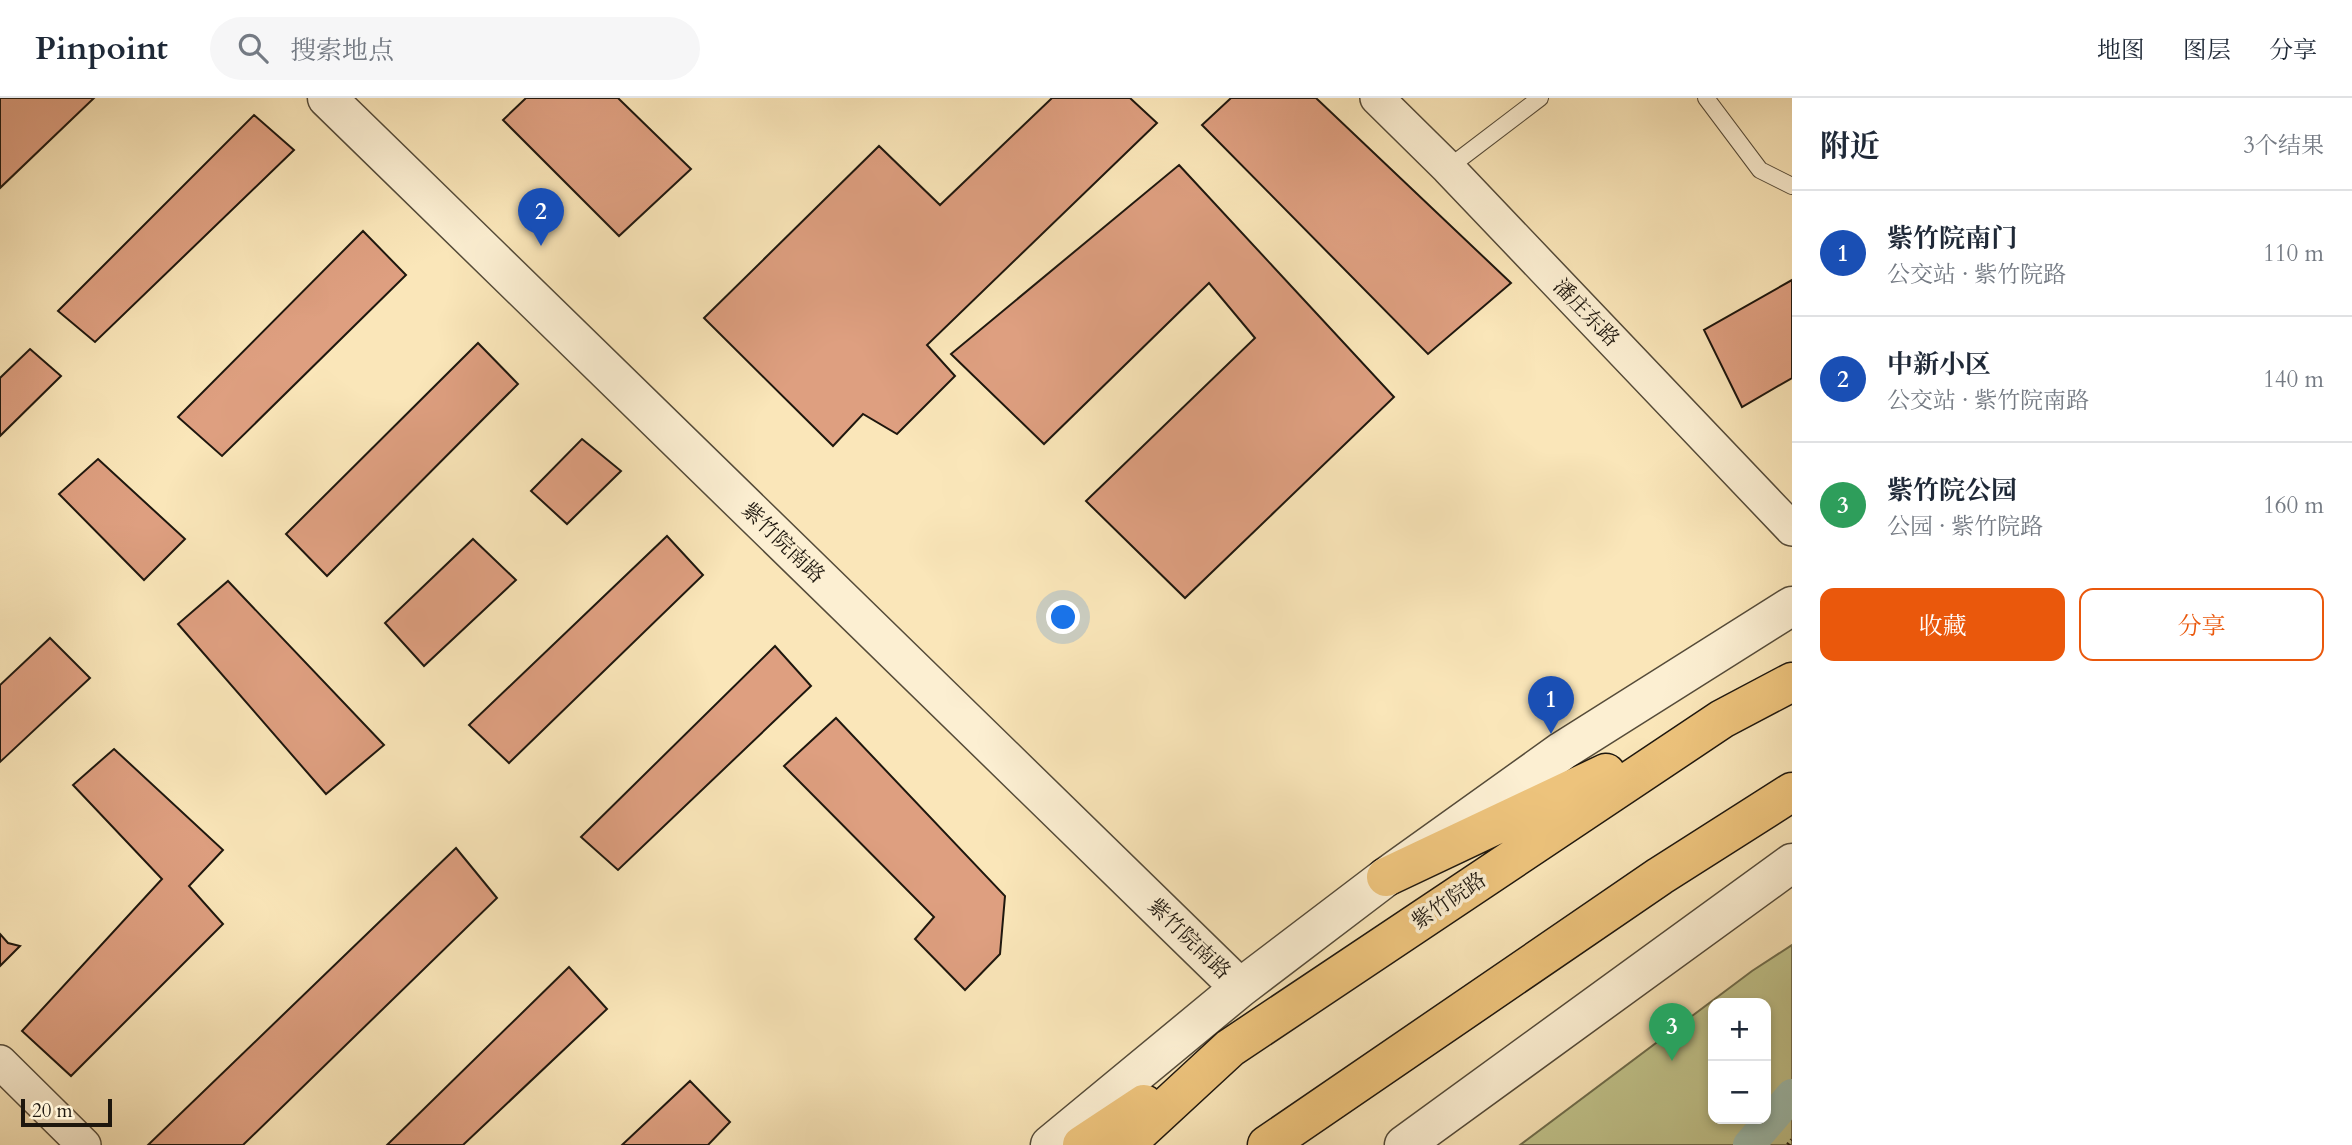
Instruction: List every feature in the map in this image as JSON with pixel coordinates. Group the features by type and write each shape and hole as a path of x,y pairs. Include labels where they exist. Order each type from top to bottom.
{"highway":[{"name":"紫竹院路","path":"1125,1145 1230,1048 1722,719 1792,682"},
{"path":"1386,877 1722,719"},
{"path":"1267,1145 1660,876 1792,792"},
{"path":"1082,1145 1230,1048"}],"street":[{"name":"紫竹院南路","path":"327,98 1240,988"},
{"name":"潘庄东路","path":"1377,98 1448,168 1792,529"},
{"path":"1050,1145 1240,988 1386,877 1562,751 1792,606"},
{"path":"1404,1145 1792,863"},
{"path":"0,1062 84,1145"}],"lane":[{"path":"1448,168 1540,98"},
{"path":"1706,98 1760,170 1792,186"}],"path":[{"path":"1788,1145 1792,1140"}],"green space":[{"path":"1792,945 1792,1145 1520,1145 1708,1004 1708,1124 1771,1124 1771,998 1716,998"}],"building":[{"path":"0,98 94,98 0,188"},
{"path":"526,98 618,98 691,169 619,236 503,120"},
{"path":"1052,98 1130,98 1157,123 927,345 955,376 897,434 863,414 833,446 704,318 879,146 940,205"},
{"path":"1231,98 1316,98 1511,283 1428,354 1202,125"},
{"path":"254,115 294,150 95,342 58,311"},
{"path":"1179,165 1394,397 1185,598 1086,501 1255,338 1209,283 1044,444 951,354"},
{"path":"363,231 406,275 222,456 178,417"},
{"path":"1792,280 1792,378 1742,407 1704,330"},
{"path":"478,343 518,384 327,576 286,534"},
{"path":"30,349 61,376 0,436 0,378"},
{"path":"582,439 621,471 567,524 531,491"},
{"path":"98,459 185,539 144,580 59,494"},
{"path":"667,536 703,575 509,763 469,725"},
{"path":"473,539 516,580 424,666 385,623"},
{"path":"228,581 384,745 326,794 178,624"},
{"path":"50,638 90,678 0,762 0,685"},
{"path":"775,646 811,686 618,870 581,837"},
{"path":"836,718 1005,896 1000,954 965,990 915,939 934,917 784,766"},
{"path":"114,749 223,850 189,886 223,924 71,1076 22,1031 162,879 73,785"},
{"path":"456,848 497,898 243,1145 148,1145"},
{"path":"0,934 8,943 20,946 0,966"},
{"path":"569,967 607,1009 463,1145 387,1145"},
{"path":"690,1081 730,1122 708,1145 622,1145"}],"waterway":[{"path":"1749,1145 1792,1095"}],"place":[{"name":"中新小区","path":"541,246"},
{"name":"紫竹院南门","path":"1551,734"},
{"name":"紫竹院公园","path":"1672,1061"}]}
